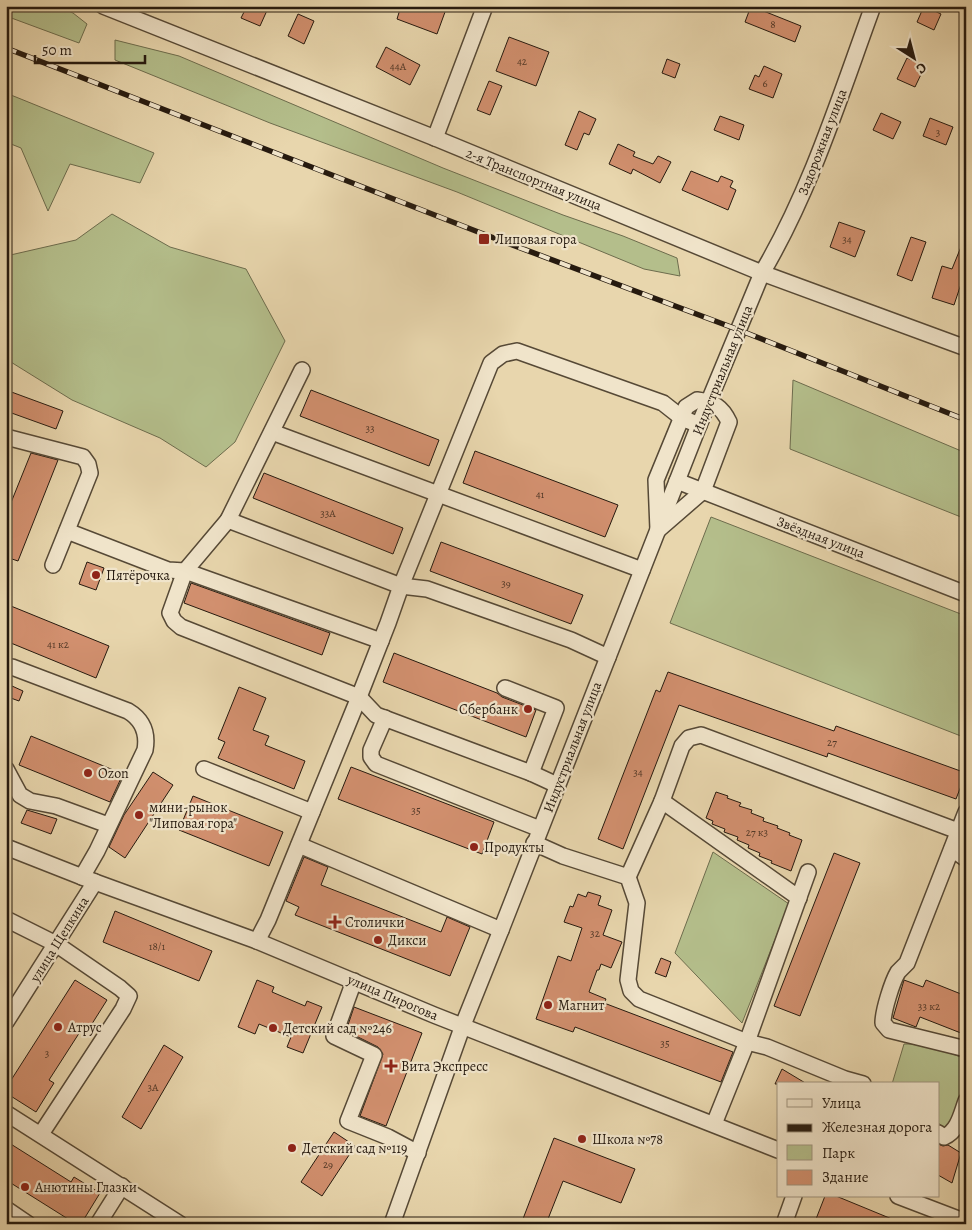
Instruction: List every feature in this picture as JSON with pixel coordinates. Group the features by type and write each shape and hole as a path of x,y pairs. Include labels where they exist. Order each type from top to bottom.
{"street":[{"name":"2-я Транспортная улица","path":"103,6 435,138 762,273 966,348"},
{"path":"435,138 485,6"},
{"name":"Задорожная улица","path":"762,273 782,240 797,206 873,6"},
{"name":"Индустриальная улица","path":"392,1224 463,1025 699,425 762,273"},
{"path":"257,941 268,920 359,697 401,586 491,363 503,354 517,351 663,403 682,418 699,425"},
{"path":"302,370 228,520 185,571 170,613 174,621 180,627 359,697 376,715 531,773 557,785"},
{"path":"698,400 709,401 724,411 729,422 702,491 658,530 656,480 686,407 698,400"},
{"path":"272,432 642,570"},
{"path":"6,437 84,457 88,464 90,473 53,565"},
{"name":"Звёздная улица","path":"677,481 966,594"},
{"path":"228,520 401,586 427,589 571,640 608,657"},
{"path":"67,531 168,570 185,571 381,641"},
{"name":"улица Щепкина","path":"6,666 128,711 140,721 146,733 145,750 108,825 88,879 56,944 6,1022"},
{"path":"505,688 556,708 531,773"},
{"path":"385,718 371,750 370,757 376,764 540,829"},
{"path":"856,1082 767,1047 747,1042 639,999 631,991 628,980 637,903 628,877 662,801 682,746 689,738 701,736 958,831"},
{"path":"6,769 20,795 30,801 56,806 108,825"},
{"path":"204,769 312,812"},
{"path":"662,801 798,898"},
{"path":"966,812 907,963 898,972 885,1009 883,1023 889,1030 966,1049"},
{"path":"534,843 563,856 628,877"},
{"path":"299,844 501,930"},
{"name":"улица Пирогова","path":"6,847 257,941 434,1015 777,1150"},
{"path":"952,849 966,859"},
{"path":"714,1124 747,1042 808,872"},
{"path":"6,919 56,944 129,996 123,1009 41,1134"},
{"path":"354,981 334,1036 374,1055 348,1122 388,1137 418,1152"},
{"path":"940,1134 944,1137 951,1134 958,1124 966,1101"},
{"path":"6,1113 180,1224"},
{"path":"98,1224 122,1186"},
{"path":"784,1224 793,1198"},
{"path":"903,1198 966,1222"},
{"path":"6,1209 28,1224"}],"green space":[{"path":"6,6 57,6 73,13 87,24 79,43 6,16"},
{"path":"115,40 179,56 443,168 677,258 680,276 644,269 457,192 270,123 115,60"},
{"path":"6,93 154,153 140,183 70,164 48,211 21,148 6,142"},
{"path":"112,214 170,247 246,269 285,341 235,442 206,467 160,438 72,400 6,359 6,256 76,240"},
{"path":"793,380 966,453 966,519 790,449"},
{"path":"711,517 966,616 966,738 670,623"},
{"path":"713,852 789,904 742,1023 675,953"},
{"path":"904,1044 926,1044 966,1059 966,1080 948,1129 940,1124 940,1082 893,1082"}],"building":[{"path":"247,6 269,6 260,26 241,18"},
{"path":"401,6 431,6 445,12 437,34 397,19"},
{"path":"751,6 801,26 795,42 745,22"},
{"path":"924,6 941,14 934,30 917,22"},
{"path":"298,14 314,21 304,44 288,36"},
{"path":"509,37 549,52 536,86 496,71"},
{"path":"386,47 420,65 410,85 376,67"},
{"path":"907,58 925,66 915,87 897,79"},
{"path":"667,59 680,64 675,78 662,73"},
{"path":"764,66 782,74 773,98 749,89 755,75 759,77"},
{"path":"489,81 502,86 490,115 477,110"},
{"path":"579,111 596,119 589,135 584,133 577,150 565,145"},
{"path":"881,113 901,122 893,139 873,130"},
{"path":"720,116 744,125 739,140 714,130"},
{"path":"930,118 953,127 946,145 923,136"},
{"path":"618,144 635,152 633,156 653,164 658,156 671,162 660,183 633,169 631,174 609,164"},
{"path":"691,171 718,182 721,176 733,181 730,187 736,190 728,210 682,190"},
{"path":"839,222 865,231 855,257 830,247"},
{"path":"911,237 926,242 912,281 897,275"},
{"path":"965,237 966,269 954,305 932,298 942,266 952,269"},
{"path":"6,390 63,411 56,429 6,411"},
{"path":"311,390 439,440 429,466 300,416"},
{"path":"475,451 618,505 605,537 463,483"},
{"path":"31,453 58,460 18,561 6,557 6,515"},
{"path":"264,473 403,528 393,554 253,498"},
{"path":"441,542 583,595 571,624 430,571"},
{"path":"87,562 104,568 96,590 79,584"},
{"path":"191,583 330,633 322,655 184,603"},
{"path":"6,604 109,646 96,678 6,641"},
{"path":"394,653 536,710 526,737 383,682"},
{"path":"668,672 834,731 836,726 966,773 956,799 828,753 827,757 679,705 623,849 598,839 656,690 660,692"},
{"path":"12,686 23,691 19,701 8,697"},
{"path":"239,687 266,698 253,730 269,736 265,745 305,761 294,789 218,758 225,742 218,739"},
{"path":"31,736 123,774 110,802 19,765"},
{"path":"351,767 494,822 482,854 338,799"},
{"name":"мини-рынок \"Липовая гора\"","path":"153,772 173,785 125,858 109,847 124,815"},
{"path":"716,792 741,803 739,806 752,810 751,813 764,818 763,821 778,826 777,828 790,833 789,835 802,840 791,871 759,856 760,853 748,848 749,845 737,840 738,837 724,832 725,829 712,824 713,821 706,818"},
{"path":"193,796 283,832 269,866 179,830"},
{"path":"27,810 57,819 51,834 21,823"},
{"path":"834,853 860,863 800,1016 774,1006"},
{"path":"304,857 328,867 321,885 441,932 447,917 470,927 450,976 295,915 299,907 286,901"},
{"path":"588,892 601,896 598,905 612,910 603,935 622,942 611,968 601,964 599,970 597,970 589,992 606,999 604,1003 733,1052 721,1082 575,1027 573,1032 536,1019 558,956 571,961 582,928 564,922 570,906 573,907 578,894 586,897"},
{"path":"115,911 212,951 199,981 103,942"},
{"path":"661,958 671,962 666,977 655,973"},
{"path":"75,980 107,1000 90,1027 85,1024 49,1080 54,1083 36,1112 6,1093 6,1088"},
{"path":"257,980 274,987 272,992 305,1006 307,1001 322,1007 303,1053 287,1047 291,1037 259,1024 255,1034 238,1027"},
{"path":"904,980 923,987 926,980 966,996 966,1035 920,1017 916,1027 893,1018"},
{"path":"354,1007 422,1033 386,1126 360,1116 383,1054 378,1047 346,1031"},
{"path":"164,1045 183,1057 141,1129 122,1117"},
{"path":"782,1069 804,1082 777,1082 775,1084"},
{"path":"334,1132 355,1146 322,1196 301,1182"},
{"path":"554,1138 635,1169 621,1203 563,1181 546,1224 521,1224"},
{"path":"6,1141 71,1182 74,1177 100,1193 81,1224 76,1224 6,1180"},
{"path":"940,1145 948,1145 961,1153 952,1183 940,1176"},
{"path":"824,1198 841,1198 904,1224 828,1224 816,1219"}],"railway":[{"path":"6,48 486,235 739,330 966,420"}],"place":[{"name":"Липовая гора","path":"484,239"},
{"name":"Пятёрочка","path":"96,575"},
{"name":"Сбербанк","path":"528,709"},
{"name":"Ozon","path":"88,773"},
{"name":"мини-рынок \"Липовая гора\"","path":"139,815"},
{"name":"Продукты","path":"474,847"},
{"name":"Столички","path":"335,922"},
{"name":"Дикси","path":"378,940"},
{"name":"Магнит","path":"548,1005"},
{"name":"Атрус","path":"58,1027"},
{"name":"Детский сад №246","path":"273,1028"},
{"name":"Вита Экспресс","path":"391,1066"},
{"name":"Школа №78","path":"582,1139"},
{"name":"Детский сад №119","path":"292,1148"},
{"name":"Анютины Глазки","path":"25,1187"}]}
